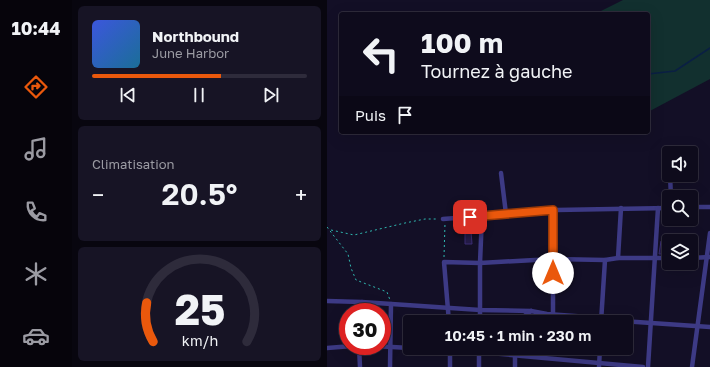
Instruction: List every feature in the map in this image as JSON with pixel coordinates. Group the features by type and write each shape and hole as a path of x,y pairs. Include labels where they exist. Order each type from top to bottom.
{"street":[{"path":"501,173 506,214"},
{"path":"698,207 710,207"},
{"path":"618,258 621,208"},
{"path":"648,367 658,208"},
{"path":"444,219 553,210 662,208"},
{"path":"391,304 480,310 531,311 553,315 553,210"},
{"path":"480,315 482,216"},
{"path":"692,367 708,257 710,233"},
{"path":"698,258 708,257"},
{"path":"449,315 444,262 480,263 553,259 605,260 618,258 662,258"},
{"path":"602,315 605,260"},
{"path":"327,301 376,303"},
{"path":"526,315 531,311"},
{"path":"633,323 710,327"},
{"path":"327,348 339,347"},
{"path":"391,347 403,348"},
{"path":"359,355 360,367"},
{"path":"390,355 390,367"},
{"path":"450,355 450,367"},
{"path":"479,355 479,367"},
{"path":"509,355 599,365 643,367"},
{"path":"599,365 600,355"},
{"path":"515,356 515,367"}],"path":[{"path":"331,230 355,235 425,219 444,219 444,262"},
{"path":"327,227 331,230 348,254 351,268 356,280 387,292 391,303"}],"green space":[{"path":"623,0 710,0 710,79 650,111 650,12 599,12"}],"building":[{"path":"469,226 475,226 476,231 471,231 472,244 465,244 465,232 463,232 463,228 469,228"},
{"path":"661,241 662,254 659,254"}],"waterway":[{"path":"650,74 675,71 710,48"}],"route":[{"path":"470,217 553,210 553,273"}]}
